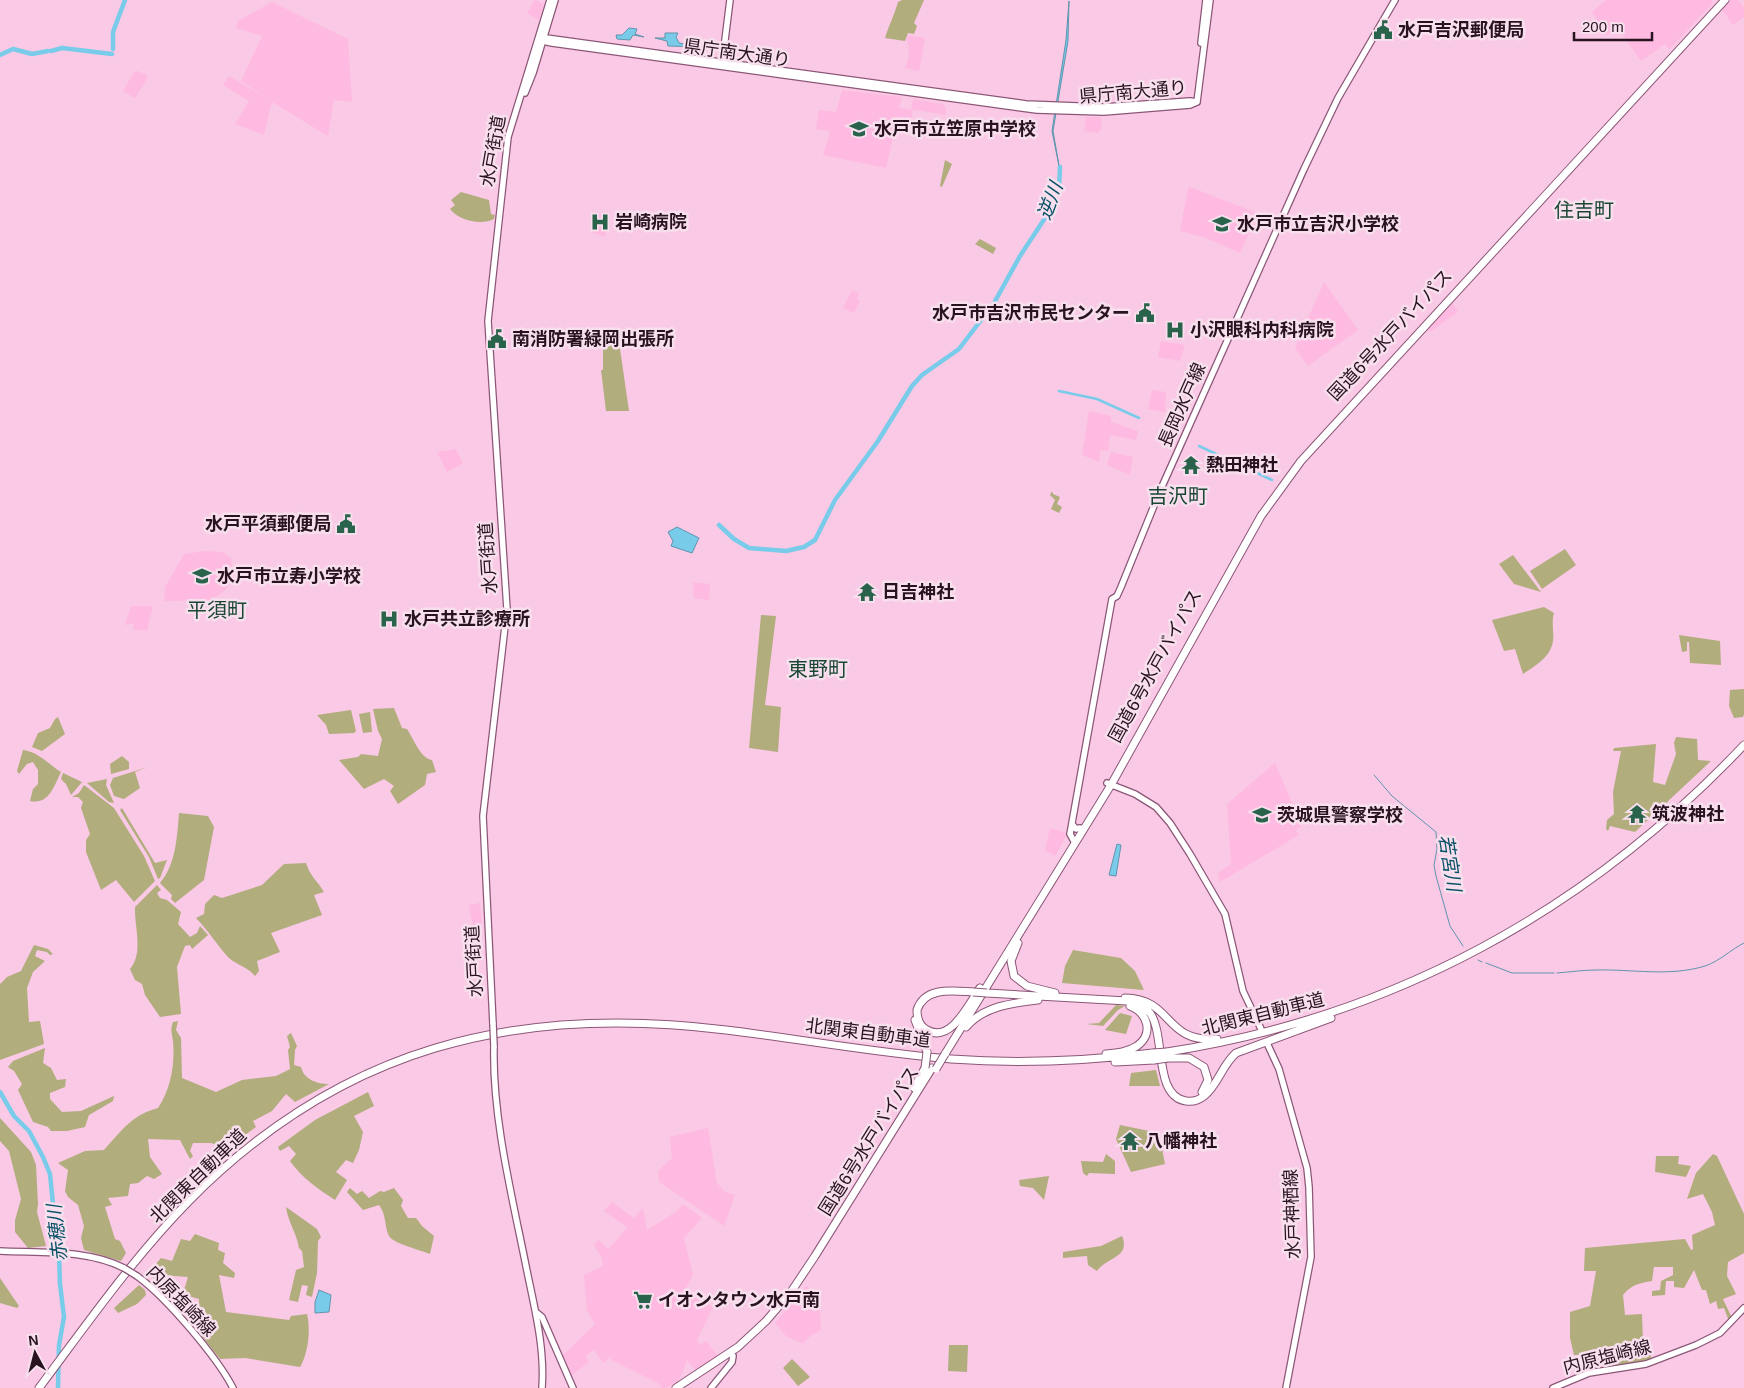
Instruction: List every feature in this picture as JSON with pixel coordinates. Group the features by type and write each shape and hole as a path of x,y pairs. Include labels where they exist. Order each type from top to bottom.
{"highway":[{"name":"国道6号水戸バイパス","path":"684,1388 733,1356 760,1334 803,1282 931,1068 949,1047 1036,907 1080,828 1109,784 1258,512 1286,472 1720,0"},
{"name":"国道6号水戸バイパス","path":"943,1054 984,983 1109,784 1261,516 1282,484 1386,368 1726,0"},
{"name":"北関東自動車道","path":"1167,1055 1286,1026 1346,1008 1409,983 1461,959 1532,920 1587,883 1638,845 1698,792 1744,745"},
{"name":"北関東自動車道","path":"39,1388 168,1230 246,1154 301,1114 349,1087 406,1062 452,1047 534,1031 577,1027 630,1027 725,1034 950,1063 1024,1066 1115,1062 1167,1055 1261,1038 1331,1018 1438,975 1487,951 1590,887 1647,843 1687,808 1744,752"},
{"path":"1036,907 1014,951 1011,969 1014,976 1023,984 1056,996 1138,1004 1150,1013 1156,1027 1167,1085 1177,1098 1188,1101 1205,1095 1227,1062 1236,1053 1331,1018"},
{"path":"974,991 943,992 927,996 917,1010 920,1024 925,1029 933,1032 950,1028 984,983"},
{"path":"931,1068 914,1019 917,1001 925,994 937,989 1056,996 1139,998 1151,1003 1178,1030 1195,1039 1230,1038 1286,1026"},
{"path":"949,1047 966,1026 982,1013 1011,1004 1056,996"},
{"path":"1129,998 1149,1008 1157,1019 1166,1071 1172,1088 1178,1094 1188,1098 1201,1094 1208,1083 1208,1073 1204,1067 1189,1058 1167,1055"},
{"path":"1024,1062 1120,1052 1138,1045 1147,1034 1146,1018 1138,1009 1120,1002"},
{"name":"北関東自動車道","path":"45,1388 66,1356 143,1253 188,1202 243,1151 292,1115 346,1083 386,1065 443,1045 480,1035 533,1026 630,1022 726,1030 930,1057 1024,1062 1154,1057"},
{"name":"国道6号水戸バイパス","path":"676,1388 731,1353 756,1331 778,1307 815,1256 931,1068"}],"main road":[{"name":"水戸街道","path":"542,38 550,0"},
{"name":"水戸街道","path":"542,1388 542,1360 536,1312 500,1126 492,1046 483,816 507,609 488,324 504,162 516,108 555,0"},
{"path":"722,64 730,0"},
{"path":"1197,102 1206,0"},
{"path":"1197,102 1210,0"},
{"name":"長岡水戸線","path":"1073,842 1072,824 1112,598 1117,596 1121,588 1168,472 1304,169 1338,98 1395,0"},
{"name":"県庁南大通り","path":"542,38 1060,109 1133,110 1197,102"},
{"path":"1109,784 1138,795 1156,807 1190,854 1225,914 1242,987 1261,1029"},
{"path":"1072,824 1076,829 1080,828"},
{"name":"水戸神栖線","path":"1267,1043 1279,1069 1307,1168 1309,1187 1311,1257 1286,1388"},
{"name":"内原塩崎線","path":"0,1251 83,1256 102,1259 124,1268 137,1276 155,1292 211,1354 233,1388"},
{"name":"内原塩崎線","path":"1553,1388 1583,1375 1646,1364 1716,1336 1744,1308"},
{"path":"536,1312 541,1316 546,1326 573,1388"},
{"path":"538,1329 542,1325 546,1326"},
{"path":"711,1388 732,1362 733,1356"}],"shaded area":[{"path":"535,0 544,4 539,20 527,13"},
{"path":"902,0 924,0 914,23 917,26 914,34 908,33 905,41 885,38 898,2"},
{"path":"1606,0 1712,0 1713,3 1669,50 1665,44 1641,61 1618,28 1607,35 1592,12"},
{"path":"1731,0 1738,0 1744,8 1744,17 1733,25 1723,11 1723,8"},
{"path":"272,2 348,39 352,102 334,100 328,136 272,102 264,135 235,124 249,101 223,85 229,76 272,101 241,81 262,36 236,28 238,21"},
{"path":"908,35 925,38 919,71 905,68 909,56 908,42 906,41"},
{"path":"137,71 147,75 147,79 135,98 123,91 134,72"},
{"name":"水戸市立笠原中学校","path":"842,90 902,97 899,108 913,110 911,122 897,120 886,168 823,155 830,131 816,129 819,110 836,112"},
{"path":"913,99 943,104 946,108 945,115 911,109"},
{"path":"1086,117 1101,117 1102,128 1098,133 1084,131"},
{"path":"945,160 952,164 942,187 940,186"},
{"name":"水戸市立吉沢小学校","path":"1190,187 1265,216 1258,234 1250,231 1240,253 1206,238 1180,231 1188,188"},
{"path":"461,192 489,200 491,214 495,215 494,219 476,222 464,219 454,213 450,209 455,205 451,200"},
{"name":"岩崎病院","path":"595,213 608,214 605,237 592,232"},
{"path":"980,239 996,248 993,254 975,244"},
{"path":"1324,282 1358,330 1308,366 1295,348"},
{"path":"852,290 859,294 857,299 860,301 854,313 843,308"},
{"path":"1452,302 1458,312 1430,332 1427,329"},
{"path":"1161,341 1185,345 1180,361 1158,357"},
{"path":"603,342 619,342 629,411 606,411 601,370 603,370"},
{"path":"1152,390 1166,392 1165,412 1148,409"},
{"path":"1089,411 1111,416 1111,422 1138,431 1136,440 1110,435 1108,451 1100,450 1099,462 1082,455"},
{"path":"456,449 463,463 447,472 437,452"},
{"path":"1111,452 1133,457 1130,475 1107,465"},
{"path":"1052,491 1053,494 1060,497 1057,504 1062,507 1059,513 1051,509 1055,500 1050,495"},
{"path":"1565,549 1576,565 1542,589 1530,571"},
{"name":"水戸市立寿小学校","path":"205,551 222,552 231,558 234,580 222,593 210,600 164,601 165,587 184,554"},
{"path":"1513,555 1541,592 1514,584 1499,564"},
{"path":"693,582 710,584 709,600 694,598"},
{"path":"131,606 153,606 147,631 133,629 134,623 125,625"},
{"path":"1544,607 1554,613 1552,646 1545,657 1523,674 1515,649 1504,651 1492,620"},
{"path":"761,615 776,616 765,705 781,707 778,752 749,748"},
{"path":"1679,635 1720,641 1721,665 1690,663 1689,642 1687,642 1687,651 1682,652"},
{"path":"1744,689 1743,717 1734,718 1729,706 1730,690"},
{"path":"394,708 402,728 407,729 424,756 432,760 436,772 427,774 425,785 398,804 390,791 394,786 384,779 364,789 339,760 358,757 361,754 378,756 382,739 378,731 373,709"},
{"path":"351,710 356,731 354,733 329,734 326,725 317,715"},
{"path":"370,712 372,732 363,733 359,714"},
{"path":"58,717 65,734 42,751 32,747 38,733 50,728"},
{"path":"1676,737 1697,739 1698,760 1711,761 1635,832 1610,826 1608,831 1606,829 1607,820 1614,814 1613,792 1621,751 1613,751 1614,748 1656,744 1653,782 1665,785 1676,754 1674,743"},
{"path":"23,750 39,756 61,772 50,793 42,800 30,801 33,789 38,784 38,770 33,762 27,764 19,774 17,771"},
{"path":"122,756 129,762 129,769 111,774 110,764"},
{"name":"茨城県警察学校","path":"1275,763 1302,826 1296,830 1299,835 1220,882 1218,873 1231,864 1227,804"},
{"path":"148,767 135,772 140,788 124,799 114,796 110,785 113,778"},
{"path":"63,773 82,782 71,795 66,784 61,779"},
{"path":"107,779 106,785 114,803 109,802 87,783"},
{"path":"84,785 114,808 144,856 155,881 134,902 116,880 101,890 86,852 86,840 90,834 81,808 83,802 78,797 72,797 79,793"},
{"path":"122,808 155,863 167,860 160,878 158,879 149,857 120,810"},
{"path":"179,813 208,816 214,827 204,880 175,903 171,899 172,895 160,883 173,859"},
{"path":"1050,828 1068,833 1055,856 1045,850"},
{"path":"306,863 312,876 324,892 314,895 322,915 271,933 280,952 257,961 259,971 255,976 249,970 229,958 196,918 204,914 205,904 214,895 222,898 262,885 284,864"},
{"path":"157,885 161,890 157,893 160,898 167,900 181,912 178,924 190,937 197,933 200,926 208,935 192,949 190,945 185,946 177,967 181,1014 160,1017 145,995 142,984 135,980 130,969 137,955 135,907"},
{"path":"480,903 482,925 473,927 469,905"},
{"path":"34,945 48,949 53,954 50,955 47,952 37,950 35,956 45,961 33,972 27,988 29,1022 40,1021 44,1044 0,1060 0,984 7,977 21,971"},
{"path":"1073,950 1121,958 1135,971 1144,990 1062,983 1065,966"},
{"path":"1116,1005 1125,1006 1118,1010 1103,1026 1086,1024 1099,1023"},
{"path":"1120,1013 1132,1016 1126,1034 1105,1030"},
{"path":"178,1021 176,1030 181,1038 182,1078 216,1092 242,1080 276,1076 290,1069 288,1050 290,1047 287,1036 291,1033 297,1046 294,1065 301,1067 308,1078 320,1083 329,1084 295,1102 286,1094 272,1111 253,1121 256,1127 227,1148 211,1143 193,1143 190,1151 193,1156 190,1159 180,1140 148,1139 150,1157 162,1174 154,1179 147,1176 138,1183 130,1184 128,1196 108,1198 112,1205 105,1207 115,1239 120,1241 126,1253 121,1261 84,1250 81,1238 84,1226 78,1205 68,1197 65,1191 68,1170 58,1163 85,1151 104,1150 134,1119 158,1108 171,1076 173,1067 172,1027 173,1022"},
{"path":"45,1048 43,1063 51,1068 57,1080 66,1079 65,1087 50,1093 50,1099 62,1112 81,1111 114,1096 113,1101 89,1115 85,1127 67,1131 51,1131 48,1127 33,1122 18,1090 22,1084 14,1071 8,1067 13,1061"},
{"path":"1156,1070 1160,1086 1129,1086 1131,1073"},
{"path":"368,1092 374,1106 354,1116 363,1132 359,1150 353,1163 346,1160 336,1172 347,1180 335,1200 322,1192 300,1173 290,1161 296,1154 289,1146 280,1151 278,1147 315,1120"},
{"path":"0,1118 31,1152 36,1165 37,1212 46,1246 28,1248 15,1232 15,1220 21,1199 9,1151 0,1141"},
{"path":"1120,1125 1159,1133 1165,1164 1131,1172 1116,1139"},
{"path":"708,1128 717,1183 725,1192 735,1195 724,1226 659,1182 658,1171 672,1158 670,1137"},
{"path":"1106,1154 1115,1161 1115,1174 1089,1173 1087,1176 1083,1173 1081,1161 1103,1162"},
{"path":"1713,1154 1717,1156 1744,1214 1744,1253 1728,1262 1727,1276 1736,1294 1723,1299 1732,1318 1729,1321 1724,1308 1718,1309 1716,1301 1710,1304 1706,1290 1702,1290 1694,1270 1684,1288 1674,1287 1674,1281 1666,1281 1665,1295 1652,1296 1652,1291 1660,1290 1661,1281 1673,1275 1673,1267 1654,1267 1652,1281 1636,1285 1623,1295 1625,1315 1642,1314 1643,1342 1650,1344 1651,1360 1604,1367 1602,1364 1597,1365 1598,1369 1583,1372 1582,1368 1589,1355 1574,1355 1570,1338 1570,1312 1590,1306 1596,1271 1584,1271 1585,1248 1685,1239 1691,1250 1693,1249 1692,1235 1715,1225 1712,1212 1703,1194 1687,1199 1696,1173"},
{"path":"1656,1156 1679,1156 1678,1164 1691,1166 1686,1177 1655,1172"},
{"path":"1049,1176 1044,1200 1033,1188 1020,1186 1019,1180"},
{"path":"350,1188 357,1194 362,1191 369,1198 380,1191 384,1192 394,1188 403,1200 401,1206 408,1218 416,1218 434,1236 430,1254 392,1239 387,1232 383,1213 379,1205 363,1210 347,1192"},
{"name":"イオンタウン水戸南","path":"612,1202 634,1218 643,1208 647,1230 677,1211 683,1204 702,1218 684,1238 693,1275 684,1292 713,1307 697,1340 700,1345 706,1341 718,1356 696,1371 687,1360 677,1382 666,1388 662,1388 658,1383 611,1360 611,1356 603,1363 594,1350 585,1356 589,1362 572,1375 563,1355 595,1324 587,1310 584,1275 603,1266 602,1258 594,1245 598,1240 609,1249 627,1227 604,1211"},
{"path":"286,1207 317,1229 321,1237 318,1241 317,1273 312,1297 306,1295 308,1286 302,1285 298,1302 289,1300 296,1270 304,1267 302,1251 299,1248"},
{"path":"195,1234 219,1243 218,1250 225,1253 223,1263 235,1273 234,1278 219,1275 226,1312 289,1320 291,1316 307,1314 309,1327 308,1342 300,1367 245,1358 220,1359 197,1330 200,1326 199,1299 185,1295 178,1305 174,1299 185,1287 188,1277 161,1275 156,1281 148,1273 161,1258 172,1261 181,1239 190,1241"},
{"path":"1122,1236 1123,1249 1097,1271 1088,1265 1087,1256 1063,1258 1063,1252 1101,1246"},
{"path":"0,1278 19,1306 17,1308 0,1303"},
{"path":"139,1285 145,1290 146,1295 137,1304 118,1313 114,1308"},
{"path":"806,1286 819,1293 821,1330 809,1337 803,1344 786,1336 775,1323"},
{"path":"949,1345 968,1345 967,1372 948,1371"},
{"path":"792,1359 810,1377 798,1386 783,1368"}],"water":[{"path":"1069,1 1068,41 1053,131 1060,171 1052,131 1066,40"},
{"path":"629,28 637,29 635,34 644,37 633,35 630,40 617,39 616,35 622,35"},
{"path":"665,33 678,33 676,37 679,43 703,47 668,46 667,41 655,38 665,38"},
{"path":"677,527 699,538 692,553 671,546 673,541 668,532"},
{"path":"1117,844 1121,845 1116,876 1109,875"},
{"path":"319,1290 331,1295 329,1312 315,1313 315,1302"}],"waterway":[{"path":"113,49 113,32 125,0"},
{"path":"51,51 62,48 112,54"},
{"path":"0,55 13,49 32,54 48,51"},
{"name":"逆川","path":"719,525 734,539 749,548 786,551 804,547 815,540 835,500 878,441 912,386 922,375 959,349 994,303 1020,256 1049,212 1059,188 1060,167"},
{"path":"1059,391 1097,399 1139,418"},
{"path":"1199,446 1272,480"},
{"name":"若宮川","path":"1374,775 1392,796 1436,832 1437,849 1434,865 1436,876 1450,926 1463,946"},
{"name":"若宮川","path":"1557,973 1591,970 1664,972 1691,969 1710,964 1744,943"},
{"name":"若宮川","path":"1478,960 1482,962"},
{"name":"若宮川","path":"1486,963 1512,973 1554,973"},
{"name":"赤穂川","path":"0,1092 14,1116 29,1131 50,1174 53,1204 58,1223 60,1284 64,1317 59,1345 58,1388"}],"place":[{"name":"水戸吉沢郵便局","path":"1383,30"},
{"name":"水戸市立笠原中学校","path":"859,129"},
{"name":"岩崎病院","path":"600,222"},
{"name":"水戸市立吉沢小学校","path":"1222,224"},
{"name":"水戸市吉沢市民センター","path":"1145,313"},
{"name":"小沢眼科内科病院","path":"1175,330"},
{"name":"南消防署緑岡出張所","path":"497,339"},
{"name":"熱田神社","path":"1191,465"},
{"name":"水戸平須郵便局","path":"346,524"},
{"name":"水戸市立寿小学校","path":"202,576"},
{"name":"日吉神社","path":"867,592"},
{"name":"水戸共立診療所","path":"389,619"},
{"name":"筑波神社","path":"1637,814"},
{"name":"茨城県警察学校","path":"1262,815"},
{"name":"八幡神社","path":"1130,1141"},
{"name":"イオンタウン水戸南","path":"643,1300"}],"district":[{"name":"住吉町","path":"1584,210"},
{"name":"吉沢町","path":"1178,496"},
{"name":"平須町","path":"217,610"},
{"name":"東野町","path":"818,669"}]}
